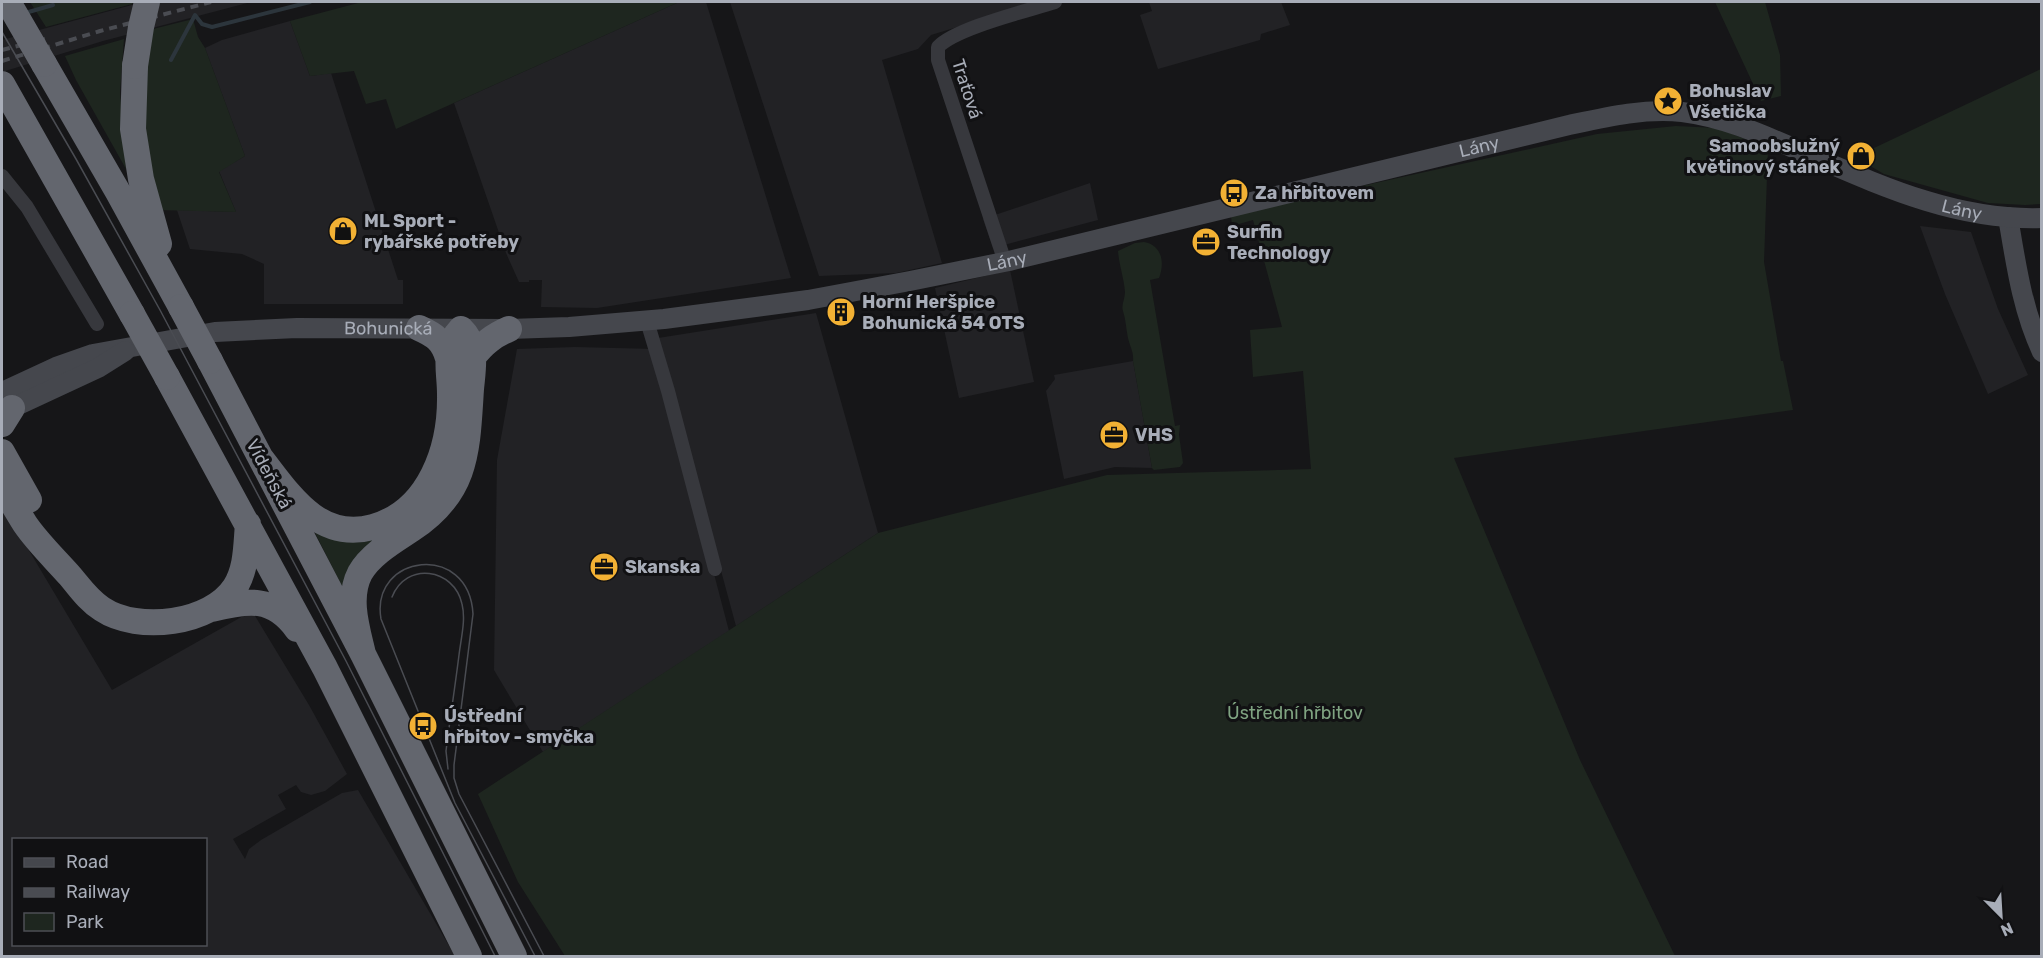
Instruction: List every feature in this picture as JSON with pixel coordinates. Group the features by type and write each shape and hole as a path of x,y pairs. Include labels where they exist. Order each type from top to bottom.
{"highway":[{"name":"Vídeňská","path":"8,2 178,300 363,654 514,957"},
{"path":"147,2 135,66 133,129 141,179 178,300"},
{"path":"2,84 132,314 325,668 468,957"},
{"path":"260,457 305,511 337,528 351,530 370,527 389,520 413,502 434,477 449,426 448,358 444,345 430,333 419,328"},
{"path":"363,654 354,609 354,594 363,569 378,553 424,520 443,503 460,471 466,448 473,357 469,337 460,329 452,338 448,358"},
{"path":"473,357 492,336 508,329"},
{"path":"2,452 78,586"},
{"path":"2,485 26,525 78,586 103,610 132,620 153,622 176,620 212,609 247,602 278,609 293,623 325,668"},
{"path":"212,609 229,596 240,578 245,557 248,524"}],"street":[{"name":"Traťová","path":"1005,261 938,60 938,47 945,40 963,32 1055,2"},
{"name":"Lány","path":"910,281 1005,261 1569,125 1613,116 1655,112 1683,112 1727,122 1916,199 1963,211 2008,217 2042,218"},
{"path":"2,176 27,207 97,324"},
{"path":"2008,217 2023,300 2031,329 2042,352"},
{"name":"Bohunická","path":"4,408 98,368 130,348 215,332 297,328 569,327 647,321 783,303 910,281"},
{"path":"647,321 715,569"}],"shaded area":[{"path":"143,2 251,2 103,41 2,72 2,40"},
{"path":"679,2 706,2 791,278 597,308 541,307 542,280 519,282 506,253 454,103"},
{"path":"730,2 1039,2 931,35 918,49 882,60 942,263 896,273 819,276"},
{"path":"1149,2 1281,2 1290,25 1261,34 1260,40 1158,69 1140,15 1152,11"},
{"path":"290,21 310,76 331,73 398,280 403,280 403,304 264,304 264,264 242,254 190,249 177,210 236,212 219,171 245,156 205,48 222,40"},
{"path":"1090,183 1098,220 993,248 983,219"},
{"path":"1920,226 1971,232 1998,309 2028,375 1988,394 1945,294"},
{"path":"1010,270 1034,382 959,398 935,288"},
{"path":"816,313 878,533 736,626 658,338"},
{"name":"Skanska","path":"575,347 655,349 729,631 543,752 494,670 497,460 517,349"},
{"path":"1133,361 1152,468 1115,467 1064,479 1046,391 1055,379 1054,375"},
{"path":"2,505 112,690 252,611 309,705 347,774 325,791 311,795 301,792 296,785 278,795 286,809 233,839 245,859 249,849 261,840 342,793 358,790 455,956 2,956"}],"green space":[{"path":"30,2 133,2 46,27"},
{"path":"362,2 679,2 396,129 386,99 366,104 354,71 310,76 290,21"},
{"path":"1715,2 1765,2 1780,55 1781,96 1761,101"},
{"path":"193,19 245,156 219,172 236,212 157,210 137,86 149,30"},
{"path":"124,39 120,92 126,169 65,56"},
{"path":"2041,69 2041,204 1988,203 1884,174 1855,157"},
{"name":"Ústřední hřbitov","path":"1676,126 1717,128 1768,148 1764,262 1781,361 1783,361 1793,410 1454,458 1580,760 1675,956 565,956 518,882 478,794 878,533 1107,475 1311,469 1303,371 1253,377 1250,330 1282,327 1253,220 1232,226 1231,215 1597,134"},
{"path":"1144,242 1155,247 1162,261 1159,278 1150,280 1175,426 1180,425 1183,463 1180,467 1154,470 1123,309 1125,292 1118,251 1135,243"},
{"path":"383,528 344,590 313,529"}],"waterway":[{"path":"171,60 195,15 202,24 212,27 310,2"},
{"path":"25,13 53,5"}],"tram line":[{"path":"2,32 160,310 346,661 495,956"},
{"path":"535,956 455,803 381,619 382,597 390,581 404,570 421,565 439,566 455,575 467,591 473,614 454,778 459,794 544,956"},
{"path":"392,597 399,585 408,578 418,574 429,574 440,576 450,583 462,604 463,629 446,751 448,769"}],"railway":[{"path":"2,61 100,31 211,2"},
{"path":"2,50 45,39"}],"place":[{"name":"Bohuslav Všetička","path":"1668,101"},
{"name":"Samoobslužný květinový stánek","path":"1861,156"},
{"name":"Za hřbitovem","path":"1234,193"},
{"name":"ML Sport - rybářské potřeby","path":"343,231"},
{"name":"Surfin Technology","path":"1206,242"},
{"name":"Horní Heršpice Bohunická 54 OTS","path":"841,312"},
{"name":"VHS","path":"1114,435"},
{"name":"Skanska","path":"604,567"},
{"name":"Ústřední hřbitov - smyčka","path":"423,726"}]}
